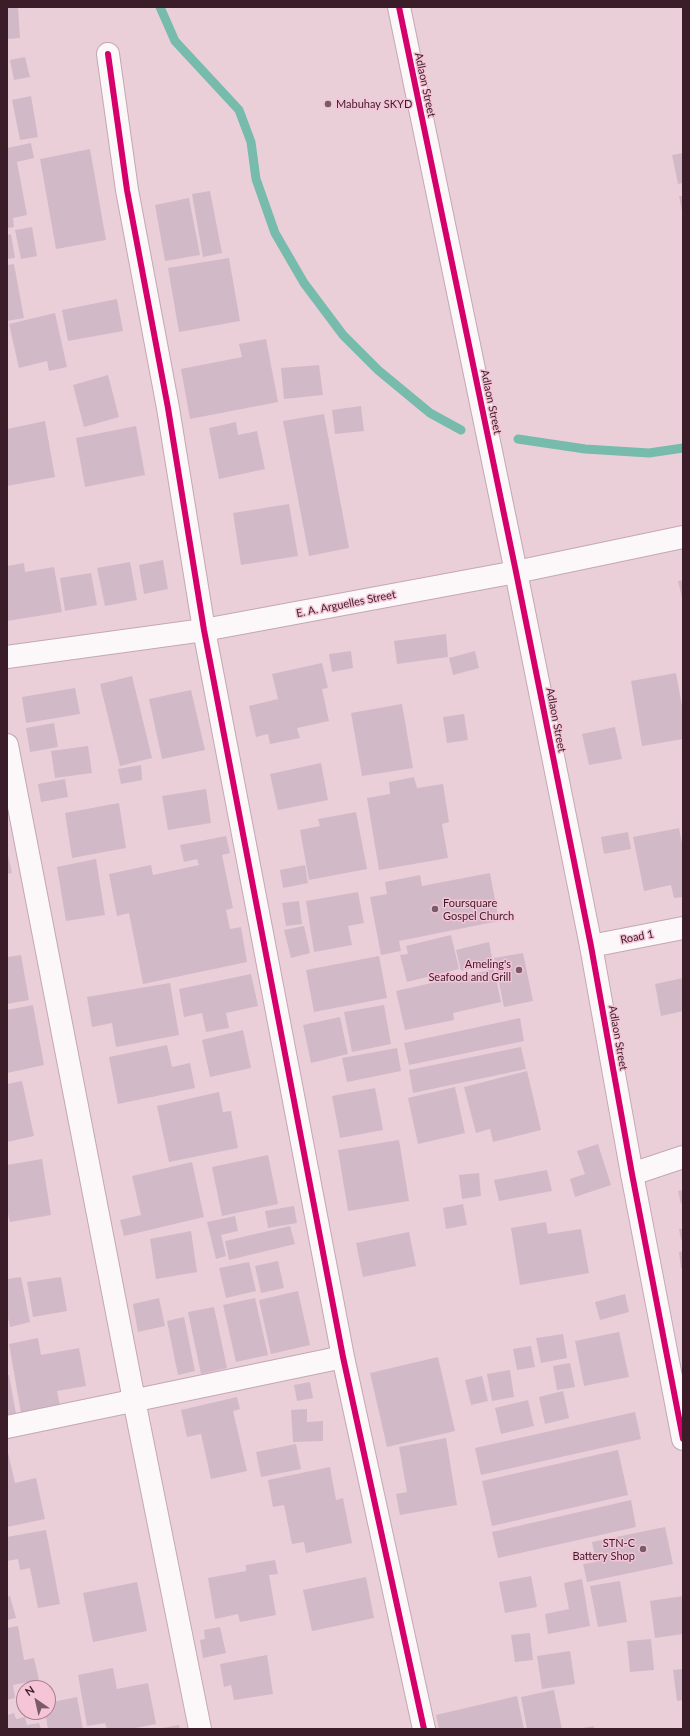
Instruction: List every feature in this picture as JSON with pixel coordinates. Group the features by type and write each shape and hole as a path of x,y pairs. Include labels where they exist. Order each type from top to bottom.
{"street":[{"name":"Adlaon Street","path":"399,7 516,572 591,946 632,1174 683,1438"},
{"path":"108,54 127,190 168,408 204,630 343,1357 424,1729"},
{"name":"E. A. Arguelles Street","path":"7,657 204,630 516,572 683,537"},
{"path":"7,745 134,1400 200,1729"},
{"name":"Road 1","path":"591,946 683,928"},
{"path":"632,1174 683,1157"},
{"path":"7,1427 343,1357"}],"building":[{"path":"7,7 18,7 20,38 7,39"},
{"path":"25,57 30,77 14,80 10,60"},
{"path":"31,96 38,137 20,140 12,100"},
{"path":"31,143 34,158 17,162 27,215 13,218 14,227 7,228 7,148"},
{"path":"90,149 106,240 56,249 40,159"},
{"path":"683,153 683,183 678,184 672,155"},
{"path":"210,191 222,253 203,257 192,194"},
{"path":"679,196 683,196 683,211 682,211"},
{"path":"189,198 200,255 165,261 155,205"},
{"path":"32,227 37,256 21,259 15,230"},
{"path":"11,234 15,258 7,259 7,235"},
{"path":"229,258 240,321 179,332 168,268"},
{"path":"14,264 24,318 7,321 7,265"},
{"path":"117,299 123,331 68,341 62,310"},
{"path":"55,313 67,367 49,371 47,361 19,368 9,324"},
{"path":"266,339 278,402 190,419 181,369 242,357 239,344"},
{"path":"319,365 323,395 284,399 281,368"},
{"path":"108,375 119,417 84,427 73,385"},
{"path":"361,406 364,431 335,434 332,410"},
{"path":"324,414 349,548 309,556 283,421"},
{"path":"45,421 55,477 7,486 7,429"},
{"path":"236,422 238,435 257,431 265,469 219,479 209,428"},
{"path":"136,426 145,475 85,487 76,438"},
{"path":"289,504 298,556 241,565 233,513"},
{"path":"163,560 168,589 144,594 139,565"},
{"path":"130,562 137,600 105,606 97,568"},
{"path":"24,563 25,572 54,567 62,612 7,621 7,566"},
{"path":"91,573 97,605 65,611 60,578"},
{"path":"683,580 683,598 682,598 678,581"},
{"path":"446,634 448,657 397,664 394,641"},
{"path":"351,651 353,668 332,672 329,654"},
{"path":"475,651 479,668 453,675 449,658"},
{"path":"322,663 328,688 322,689 329,721 297,728 300,738 270,744 268,734 256,737 249,706 278,699 272,674"},
{"path":"676,673 683,712 683,739 642,746 631,681"},
{"path":"132,676 152,758 120,766 100,684"},
{"path":"75,688 80,714 26,723 22,697"},
{"path":"191,690 205,750 162,759 149,699"},
{"path":"402,704 413,768 362,776 351,713"},
{"path":"464,714 468,740 447,743 443,717"},
{"path":"54,723 58,747 30,752 26,728"},
{"path":"615,727 622,759 589,765 582,734"},
{"path":"88,746 92,773 55,778 51,751"},
{"path":"321,763 328,800 278,810 270,774"},
{"path":"141,765 142,780 121,784 118,769"},
{"path":"414,777 417,788 443,784 449,822 442,824 448,858 379,870 367,798 390,794 389,782"},
{"path":"65,779 68,797 41,802 38,784"},
{"path":"206,789 211,823 168,830 162,796"},
{"path":"119,803 126,848 72,858 65,813"},
{"path":"356,812 367,869 309,880 300,830 320,826 318,819"},
{"path":"679,828 683,848 683,897 674,898 671,885 644,891 633,837"},
{"path":"628,832 631,849 604,854 601,837"},
{"path":"226,836 230,853 222,855 233,908 226,910 230,929 241,927 247,962 143,984 129,913 117,916 109,874 151,865 153,875 199,865 197,859 184,862 180,845"},
{"path":"7,851 12,873 7,874"},
{"path":"96,859 105,915 66,921 57,867"},
{"path":"305,865 308,883 283,888 280,870"},
{"name":"Foursquare Gospel Church","path":"490,873 499,921 399,941 401,951 381,955 370,897 387,894 385,882 420,875 422,886"},
{"path":"358,892 364,923 348,926 352,945 314,952 306,901"},
{"path":"299,901 302,924 286,926 282,903"},
{"path":"304,926 310,953 291,958 284,930"},
{"path":"451,935 459,969 407,982 400,955 408,954 406,946"},
{"path":"489,942 493,963 461,971 456,950"},
{"path":"523,953 533,1001 504,1007 494,958"},
{"path":"21,955 29,1000 7,1004 7,957"},
{"path":"379,956 387,998 314,1012 306,970"},
{"path":"494,969 501,1002 453,1013 454,1020 405,1030 396,991"},
{"path":"251,974 258,1006 226,1013 229,1028 206,1032 202,1013 184,1017 179,989"},
{"path":"683,978 683,1011 661,1016 655,984"},
{"path":"170,983 179,1035 116,1047 112,1023 92,1027 87,997"},
{"path":"33,1005 44,1065 7,1073 7,1010"},
{"path":"384,1005 391,1044 352,1052 344,1012"},
{"path":"340,1017 348,1054 311,1063 303,1025"},
{"path":"520,1018 524,1041 409,1065 404,1043"},
{"path":"243,1030 251,1068 210,1077 202,1040"},
{"path":"167,1045 172,1067 190,1063 195,1088 118,1104 109,1057"},
{"path":"521,1047 526,1069 413,1093 409,1070"},
{"path":"397,1048 401,1071 347,1082 342,1058"},
{"path":"527,1071 541,1130 493,1142 490,1129 476,1133 464,1087"},
{"path":"22,1081 34,1136 7,1142 7,1084"},
{"path":"455,1087 465,1133 418,1144 408,1098"},
{"path":"375,1088 383,1130 340,1138 332,1096"},
{"path":"219,1092 223,1112 231,1111 238,1148 169,1162 157,1106"},
{"path":"399,1140 409,1201 348,1211 338,1150"},
{"path":"598,1144 611,1185 575,1197 570,1179 585,1174 577,1151"},
{"path":"268,1155 278,1204 222,1216 212,1167"},
{"path":"42,1159 51,1215 10,1222 7,1209 7,1165"},
{"path":"192,1162 204,1217 124,1236 120,1220 141,1215 132,1176"},
{"path":"547,1170 552,1191 499,1201 494,1180"},
{"path":"479,1173 481,1196 462,1199 459,1175"},
{"path":"683,1190 683,1203 681,1204 678,1191"},
{"path":"463,1204 467,1225 446,1229 443,1208"},
{"path":"294,1206 297,1223 268,1228 265,1211"},
{"path":"235,1216 238,1231 221,1235 226,1256 216,1259 207,1222"},
{"path":"546,1222 548,1234 581,1229 589,1273 520,1285 511,1228"},
{"path":"290,1226 295,1244 229,1260 225,1241"},
{"path":"679,1229 683,1229 683,1239 681,1240"},
{"path":"191,1231 197,1272 156,1279 150,1239"},
{"path":"409,1232 416,1266 363,1277 356,1243"},
{"path":"683,1251 683,1268 681,1268 679,1252"},
{"path":"278,1261 284,1288 261,1293 255,1266"},
{"path":"249,1262 256,1291 226,1298 219,1268"},
{"path":"21,1277 30,1322 10,1327 7,1313 7,1279"},
{"path":"61,1277 67,1311 33,1317 27,1282"},
{"path":"298,1291 310,1345 271,1354 259,1300"},
{"path":"625,1294 629,1312 600,1320 595,1302"},
{"path":"159,1298 165,1326 138,1332 133,1304"},
{"path":"255,1298 268,1355 236,1362 223,1305"},
{"path":"214,1307 227,1368 201,1374 188,1312"},
{"path":"184,1317 195,1371 178,1375 167,1321"},
{"path":"619,1332 629,1377 584,1386 575,1341"},
{"path":"563,1334 567,1358 541,1363 536,1338"},
{"path":"38,1338 41,1355 79,1348 86,1386 57,1391 60,1406 21,1413 9,1344"},
{"path":"531,1346 535,1367 517,1370 513,1349"},
{"path":"438,1357 455,1431 387,1447 370,1373"},
{"path":"570,1363 575,1387 557,1390 553,1366"},
{"path":"510,1370 514,1397 492,1401 487,1374"},
{"path":"7,1375 9,1375 16,1414 7,1415"},
{"path":"482,1376 488,1401 471,1405 465,1380"},
{"path":"310,1382 313,1398 297,1401 294,1385"},
{"path":"563,1391 569,1418 545,1424 539,1397"},
{"path":"237,1397 240,1409 233,1411 247,1471 211,1479 201,1434 187,1437 181,1410"},
{"path":"528,1400 534,1426 501,1434 495,1408"},
{"path":"307,1409 307,1422 323,1421 323,1441 293,1442 291,1410"},
{"path":"635,1412 641,1439 481,1475 475,1448"},
{"path":"446,1438 457,1505 400,1515 396,1494 407,1492 399,1447"},
{"path":"296,1444 301,1469 261,1477 256,1452"},
{"path":"7,1448 15,1483 36,1478 45,1519 7,1527"},
{"path":"618,1450 628,1495 492,1526 482,1481"},
{"path":"330,1467 336,1500 343,1498 352,1543 306,1553 304,1542 292,1544 284,1505 273,1507 268,1480"},
{"path":"631,1500 636,1527 498,1558 492,1532"},
{"path":"665,1527 673,1564 587,1582 583,1564 596,1562 592,1542"},
{"path":"46,1530 60,1604 38,1608 30,1568 20,1570 18,1559 7,1561 7,1537"},
{"path":"275,1560 278,1574 269,1575 276,1615 240,1622 238,1614 215,1619 208,1578 246,1571 246,1565"},
{"path":"531,1576 537,1607 505,1613 499,1582"},
{"path":"366,1577 374,1618 312,1631 303,1590"},
{"path":"582,1579 590,1626 548,1634 545,1614 569,1609 564,1583"},
{"path":"620,1581 627,1622 598,1627 590,1586"},
{"path":"137,1582 147,1631 93,1642 83,1593"},
{"path":"10,1596 16,1618 7,1620 7,1597"},
{"path":"683,1596 683,1634 655,1638 650,1601"},
{"path":"18,1626 24,1660 34,1658 39,1680 16,1680 16,1684 13,1685 15,1698 7,1700 7,1628"},
{"path":"220,1627 226,1653 203,1658 200,1640 205,1639 204,1630"},
{"path":"530,1633 533,1660 515,1662 511,1635"},
{"path":"651,1639 654,1670 630,1672 627,1641"},
{"path":"570,1651 575,1684 542,1689 537,1656"},
{"path":"267,1655 273,1694 234,1700 231,1685 224,1687 220,1664"},
{"path":"113,1668 117,1689 148,1683 156,1724 130,1729 107,1729 105,1723 87,1726 78,1675"},
{"path":"683,1669 683,1700 677,1701 673,1670"},
{"path":"554,1690 562,1729 527,1729 521,1697"},
{"path":"517,1696 524,1729 439,1729 436,1715"},
{"path":"77,1697 83,1729 48,1729 46,1720 56,1720 56,1701"},
{"path":"14,1713 16,1720 26,1720 27,1725 39,1723 41,1729 7,1729 7,1715"},
{"path":"179,1725 180,1729 162,1728"},
{"path":"594,1726 594,1729 582,1729 582,1728"}],"waterway":[{"path":"160,7 175,41 239,110 251,142 256,179 275,233 304,283 343,335 378,370 430,413 461,430"},
{"path":"518,439 585,449 649,453 683,448"}],"cycle path":[{"path":"399,7 516,572 591,946 632,1174 683,1439"},
{"path":"108,54 127,190 168,408 204,630 343,1357 424,1729"}],"place":[{"name":"Mabuhay SKYD","path":"328,104"},
{"name":"Foursquare Gospel Church","path":"435,909"},
{"name":"Ameling's Seafood and Grill","path":"519,970"},
{"name":"STN-C Battery Shop","path":"643,1549"}]}
